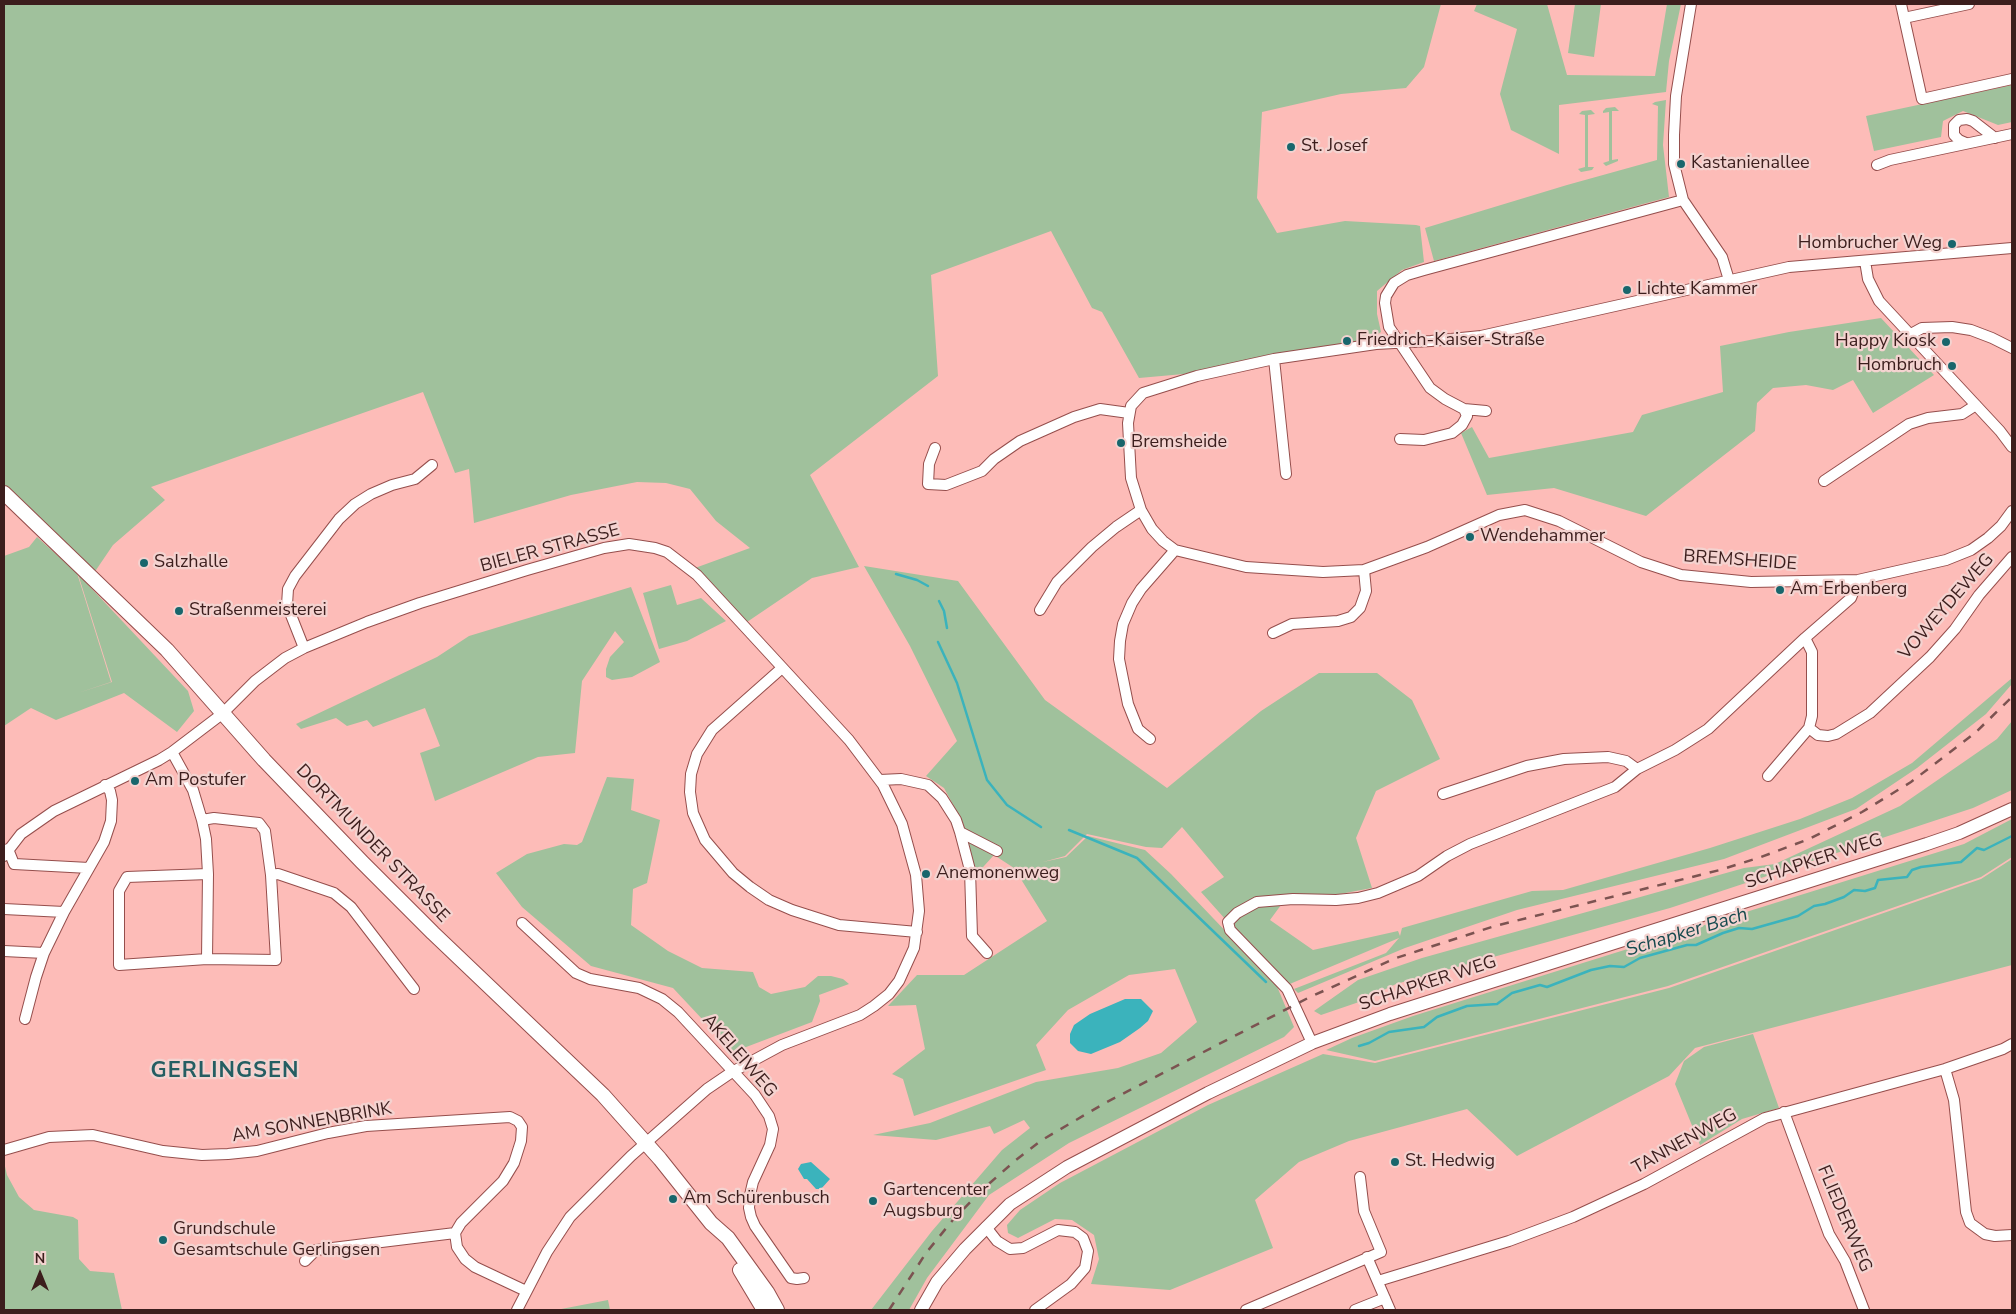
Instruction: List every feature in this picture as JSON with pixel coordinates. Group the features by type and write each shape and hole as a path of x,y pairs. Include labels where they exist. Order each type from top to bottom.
{"main road":[{"name":"DORTMUNDER STRASSE","path":"4,493 167,650 222,714 362,862 433,933 603,1095 647,1143 711,1223 728,1238 767,1292 777,1310"},
{"name":"DORTMUNDER STRASSE","path":"711,1223 720,1242 764,1310"}],"street":[{"path":"1691,4 1679,73 1674,135 1674,164 1683,200 1722,257 1729,280"},
{"path":"1901,4 1922,99 2012,79"},
{"path":"1904,18 1969,4"},
{"path":"1966,144 1954,135 1954,125 1959,120 1967,119 1973,121 1995,138"},
{"path":"1877,164 2012,134"},
{"path":"1486,411 1464,409 1444,399 1430,388 1388,328 1385,303 1389,289 1399,278 1683,200"},
{"path":"935,448 929,464 928,484 946,485 982,471 994,459 1020,441 1074,417 1100,408 1129,413 1135,400 1143,392 1197,376 1274,359 1376,344 1481,336 1729,280 1807,265 2012,248"},
{"path":"1865,261 1868,279 1879,301 1976,405 2012,447"},
{"path":"1910,334 1922,328 1971,330 2012,348"},
{"path":"1274,359 1286,474"},
{"path":"1824,481 1909,424 1928,418 1962,414 1976,405"},
{"path":"1400,439 1424,440 1452,433 1462,425 1466,416 1464,409"},
{"name":"BREMSHEIDE","path":"1129,413 1129,462 1131,478 1141,510 1152,528 1163,541 1175,550 1246,567 1323,572 1364,570 1436,543 1499,515 1525,510 1559,521 1641,562 1681,575 1751,582 1858,580 1946,560 1971,550 2001,526 2012,511"},
{"path":"304,648 287,605 288,589 295,576 339,519 355,504 378,491 415,478 432,465"},
{"path":"1040,610 1057,582 1092,547 1121,523 1141,510"},
{"name":"BIELER STRASSE","path":"6,853 21,834 54,811 172,752 222,714 254,681 285,658 304,648 420,603 604,548 629,544 655,548 679,560 697,575 849,740 880,780 902,824 912,856 918,891 917,932 911,958 903,975 889,994 860,1015 782,1045 732,1072 707,1090 647,1143"},
{"path":"1150,739 1138,729 1128,704 1119,659 1120,641 1123,624 1132,602 1141,588 1175,550"},
{"name":"VOWEYDEWEG","path":"1809,728 1818,735 1828,736 1836,734 1870,713 1930,657 2012,557"},
{"path":"1273,633 1292,624 1338,622 1351,617 1360,608 1366,590 1364,570"},
{"path":"1312,1042 1287,989 1230,930 1228,922 1237,913 1257,902 1293,899 1358,898 1387,890 1418,876 1447,856 1470,844 1615,787 1636,769 1675,750 1708,729 1805,638 1851,598 1858,580"},
{"path":"1768,776 1809,728 1812,716 1812,652 1805,638"},
{"path":"782,668 712,730 697,754 691,774 690,792 693,813 705,840 733,872 750,887 769,900 792,910 817,920 839,925 917,932"},
{"path":"172,752 193,790 202,820 208,874 207,959"},
{"path":"1443,794 1527,766 1564,759 1608,757 1626,761 1636,769"},
{"path":"880,780 901,779 928,785 942,798 956,820 970,870 972,936 986,953"},
{"path":"25,1019 44,953 64,912 104,842 111,821 112,800 110,791 105,785"},
{"name":"SCHAPKER WEG","path":"921,1310 938,1282 986,1227 1010,1204 1067,1167 1208,1093 1312,1042 1470,988 1927,844 1959,833 2012,809"},
{"path":"202,820 214,818 259,823 265,831 271,875 276,960 207,959 119,965 118,891 127,877 208,874"},
{"path":"960,832 997,851"},
{"path":"6,853 14,864 89,868"},
{"path":"271,875 278,874 334,893 351,907 414,989"},
{"path":"4,909 64,912"},
{"name":"AKELEIWEG","path":"522,923 576,972 590,979 639,988 662,999 678,1012 754,1095 769,1116 773,1129 770,1145 757,1171 751,1189 749,1208 751,1217 791,1278 804,1278"},
{"path":"4,951 44,953"},
{"name":"TANNENWEG","path":"1378,1281 1509,1241 1573,1217 1644,1184 1756,1122 1784,1112 1945,1069 2003,1049 2012,1044"},
{"path":"1945,1069 1954,1100 1966,1212 1970,1223 1985,1234 1995,1236 2012,1235"},
{"name":"FLIEDERWEG","path":"1784,1112 1829,1234 1845,1261 1864,1310"},
{"name":"AM SONNENBRINK","path":"4,1150 49,1137 93,1135 162,1151 202,1155 228,1154 257,1151 328,1133 366,1126 510,1117 518,1121 522,1127 521,1141 514,1163 502,1180 454,1233"},
{"path":"517,1310 551,1245 570,1216 647,1143"},
{"path":"1246,1310 1381,1252 1364,1211 1360,1177"},
{"path":"986,1227 997,1241 1010,1249 1023,1248 1058,1230 1075,1232 1083,1238 1088,1251 1085,1268 1071,1284 1035,1310"},
{"path":"306,1261 316,1250 454,1233 457,1247 465,1260 475,1267 526,1291"},
{"path":"1368,1257 1390,1310"},
{"path":"1355,1310 1385,1298"}],"green space":[{"path":"4,4 1441,4 1424,67 1406,88 1341,94 1262,112 1257,198 1277,233 1345,221 1416,225 1420,226 1424,262 1402,270 1377,291 1377,314 1381,332 1370,340 1272,354 1184,374 1139,378 1102,312 1092,308 1051,231 931,275 938,376 810,475 859,567 812,578 747,622 695,568 750,548 716,521 690,489 666,483 637,482 571,495 474,523 469,469 455,473 423,392 151,487 165,500 113,545 94,573 4,489"},
{"path":"1477,4 1547,4 1567,75 1655,76 1667,4 1681,4 1669,61 1666,92 1559,105 1559,154 1511,130 1500,94 1517,29 1474,11"},
{"path":"1575,4 1601,4 1594,57 1568,53"},
{"path":"2012,85 2012,122 1998,125 1963,111 1943,121 1941,137 1874,151 1866,116"},
{"path":"1666,100 1663,145 1669,197 1434,261 1425,228 1657,160 1658,106 1652,104"},
{"path":"1615,107 1619,111 1612,111 1612,160 1618,159 1618,161 1606,166 1603,163 1609,161 1609,112 1603,113 1603,111 1606,108"},
{"path":"1591,110 1595,114 1588,115 1588,167 1594,167 1592,170 1581,172 1578,169 1585,167 1585,115 1579,114 1582,111"},
{"path":"1881,318 1934,375 1873,413 1853,380 1833,390 1806,385 1773,388 1757,403 1755,431 1646,516 1554,488 1487,495 1461,433 1472,427 1489,458 1633,432 1642,415 1723,392 1720,346 1789,332"},
{"path":"37,537 77,573 111,682 78,693 112,682 78,574 188,691 194,711 177,732 124,693 56,720 31,708 4,726 4,556 29,547"},
{"path":"864,566 958,581 1045,700 1167,788 1261,711 1319,673 1377,673 1412,700 1440,759 1376,791 1356,838 1372,888 1281,905 1270,920 1313,950 1398,931 1400,936 1402,928 1532,891 1563,890 1710,848 1800,819 1852,798 1912,763 2012,678 2012,684 1986,714 1917,768 1856,809 1724,859 1517,910 1405,948 1298,993 1294,989 1386,953 1399,938 1285,986 1201,892 1224,877 1182,827 1162,848 1146,847 1087,834 1065,856 1043,862 1066,857 1088,836 1145,850 1171,874 1276,984 1294,1027 1284,1037 1069,1143 989,1195 927,1278 909,1310 871,1310 932,1231 1002,1150 1030,1128 1024,1120 994,1134 990,1126 936,1140 873,1135 930,1123 1036,1082 1118,1068 1161,1053 1197,1022 1175,969 1129,975 1068,1010 1036,1045 1046,1070 914,1116 903,1079 892,1074 925,1049 916,1005 888,1006 917,975 964,975 1047,921 1014,868 994,855 974,877 963,823 944,788 926,776 957,741 910,646"},
{"path":"671,585 677,605 701,598 726,621 687,641 659,649 643,593"},
{"path":"631,587 660,662 632,677 612,680 606,677 606,669 610,657 624,642 615,631 582,681 575,753 538,757 435,801 420,753 440,746 425,708 373,727 367,720 347,726 336,718 301,729 296,724 437,657 469,636"},
{"path":"2012,721 2012,790 1973,808 1670,908 1396,984 1359,1002 1321,1015 1314,1011 1358,980 1422,958 1744,868 1775,864 1900,806 1997,739"},
{"path":"607,777 634,779 631,810 660,820 647,883 633,889 631,925 668,951 702,968 753,972 759,987 771,994 805,987 818,976 831,976 843,979 849,984 819,995 820,1001 812,1022 733,1052 673,988 591,966 522,907 496,873 527,854 564,844 577,845 582,842"},
{"path":"2012,819 2012,857 1981,877 1668,986 1375,1061 1326,1050 1352,1038 1413,1016 1964,844"},
{"path":"2012,859 2012,965 1695,1048 1669,1076 1517,1156 1467,1109 1349,1141 1299,1162 1255,1200 1273,1248 1170,1290 1091,1284 1099,1259 1094,1235 1072,1220 1055,1219 1018,1238 1008,1233 1007,1225 1020,1210 1060,1183 1208,1105 1323,1054 1375,1063 1669,988 1981,879"},
{"path":"1753,1034 1779,1108 1742,1119 1700,1145 1675,1084 1684,1061 1704,1047"},
{"path":"4,1162 7,1175 19,1197 34,1210 73,1217 78,1220 79,1259 90,1271 114,1273 122,1310 4,1310"},
{"path":"608,1300 610,1310 556,1310"}],"water":[{"path":"1125,999 1141,999 1153,1011 1148,1021 1140,1028 1120,1042 1091,1054 1078,1051 1070,1043 1070,1034 1074,1025 1090,1014"},
{"path":"811,1162 830,1179 821,1189 816,1189 807,1179 804,1179 798,1169 801,1164"}],"waterway":[{"path":"896,574 917,580 928,586"},
{"path":"939,601 944,611 947,628"},
{"path":"938,642 957,683 987,780 1007,805 1041,827"},
{"path":"1069,830 1137,858 1266,982"},
{"name":"Schapker Bach","path":"1359,1046 1369,1043 1389,1032 1424,1027 1437,1017 1467,1006 1497,1004 1512,993 1540,985 1547,987 1591,970 1610,966 1624,967 1640,958 1687,945 1696,945 1739,928 1752,929 1798,916 1814,906 1844,897 1854,890 1865,891 1875,888 1878,880 1907,877 1912,870 1921,867 1961,862 1977,848 1984,850 2012,836"}],"railway":[{"path":"889,1310 926,1253 952,1221 983,1189 1042,1140 1105,1103 1308,998 1396,958 1495,926 1720,870 1809,839 1862,812 1911,782 1975,733 2012,697"}],"place":[{"name":"St. Josef","path":"1291,147"},
{"name":"Kastanienallee","path":"1681,164"},
{"name":"Hombrucher Weg","path":"1952,244"},
{"name":"Lichte Kammer","path":"1627,290"},
{"name":"Friedrich-Kaiser-Straße","path":"1347,341"},
{"name":"Happy Kiosk","path":"1946,342"},
{"name":"Hombruch","path":"1952,366"},
{"name":"Bremsheide","path":"1121,443"},
{"name":"Wendehammer","path":"1470,537"},
{"name":"Salzhalle","path":"144,563"},
{"name":"Am Erbenberg","path":"1780,590"},
{"name":"Straßenmeisterei","path":"179,611"},
{"name":"Am Postufer","path":"135,781"},
{"name":"Anemonenweg","path":"926,874"},
{"name":"St. Hedwig","path":"1395,1162"},
{"name":"Am Schürenbusch","path":"673,1199"},
{"name":"Gartencenter Augsburg","path":"873,1201"},
{"name":"Grundschule Gesamtschule Gerlingsen","path":"163,1240"}],"district":[{"name":"GERLINGSEN","path":"225,1072"}]}
